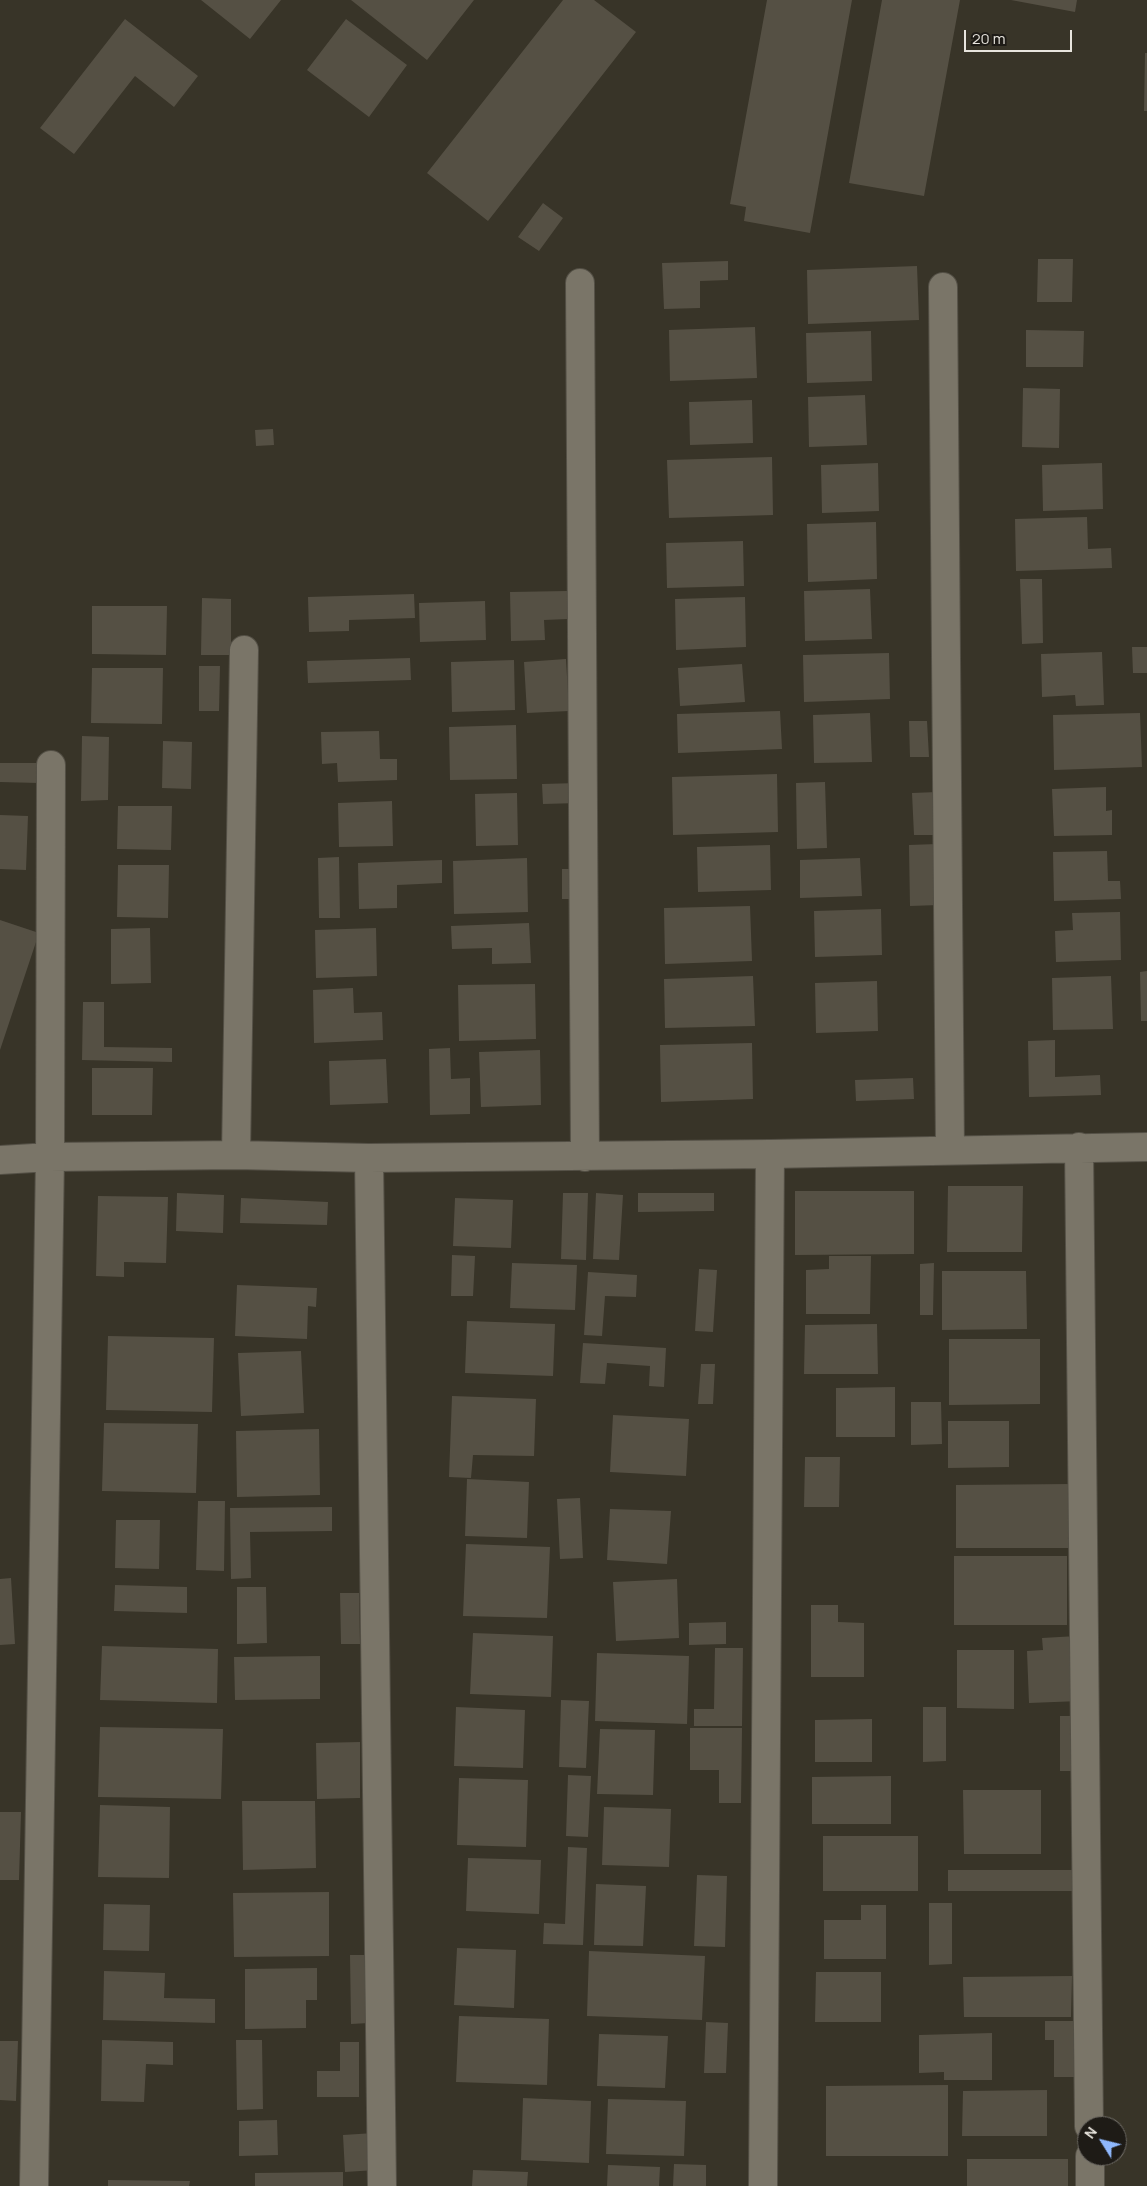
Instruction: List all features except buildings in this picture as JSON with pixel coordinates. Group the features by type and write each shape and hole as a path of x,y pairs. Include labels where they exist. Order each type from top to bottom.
{"street":[{"path":"580,283 585,1156"},
{"path":"943,287 950,1150"},
{"path":"236,1155 244,650"},
{"path":"34,2186 50,1157 51,765"},
{"path":"0,1160 50,1157 236,1155 369,1158 770,1154 1147,1146"},
{"path":"1079,1148 1089,2116"},
{"path":"763,2186 770,1154"},
{"path":"369,1158 382,2186"},
{"path":"1090,2166 1090,2186"}]}
